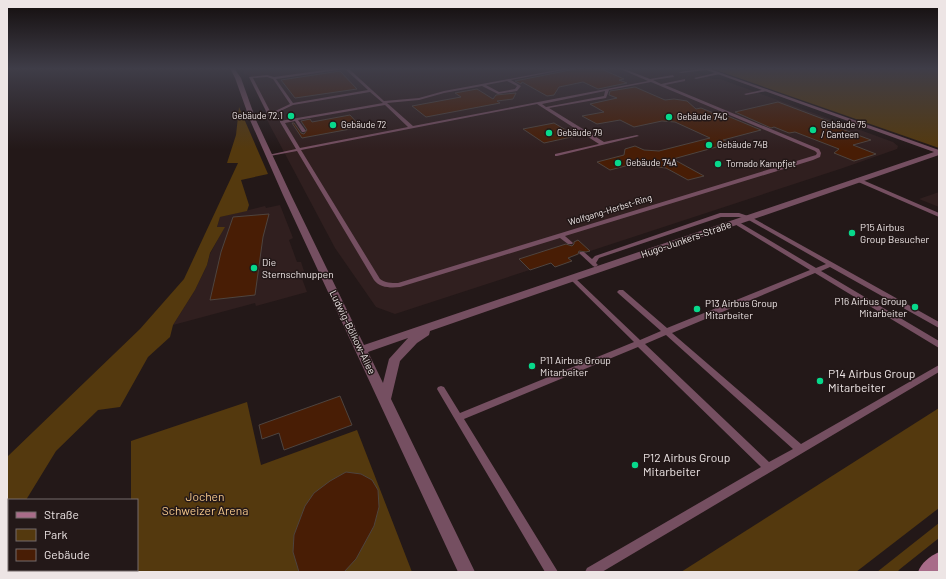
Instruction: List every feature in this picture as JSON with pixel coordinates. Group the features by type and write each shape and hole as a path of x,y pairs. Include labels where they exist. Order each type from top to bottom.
{"main road":[{"path":"926,572 939,560"}],"street":[{"name":"Ludwig-Bölkow-Allee","path":"244,95 270,155 468,572"},
{"path":"780,95 939,152"},
{"name":"Hugo-Junkers-Straße","path":"362,350 572,278 596,266 749,218 939,152"},
{"name":"Hugo-Junkers-Straße","path":"385,398 395,359 413,340 432,326"}],"lane":[{"path":"260,95 270,115 292,104 347,95"},
{"path":"286,95 292,104"},
{"path":"376,95 411,127"},
{"path":"299,149 282,122 434,95"},
{"path":"270,155 580,95"},
{"path":"546,108 606,95"},
{"name":"Wolfgang-Herbst-Ring","path":"299,149 377,280 381,284 398,285 818,156 819,153 817,150 690,95"},
{"path":"538,103 603,144"},
{"path":"296,120 304,131"},
{"path":"557,155 637,136"},
{"path":"858,180 939,216"},
{"path":"596,266 597,257 603,254 720,214 739,215 749,218 939,325"},
{"path":"736,222 939,344"},
{"path":"560,235 570,243"},
{"path":"582,253 596,266"},
{"path":"458,418 831,264"},
{"path":"572,278 768,468"},
{"path":"621,292 800,449"},
{"path":"591,572 939,368"},
{"path":"441,389 552,572"}],"shaded area":[{"path":"258,95 764,95 893,142 898,146 897,149 843,168 569,258 572,261 555,267 551,263 395,314 376,307 335,248 267,120 269,118"},
{"path":"939,192 939,207 919,199"},
{"name":"Die Sternschnuppen","path":"280,205 293,238 289,240 297,262 301,262 305,274 301,276 307,292 256,306 255,303 173,325 195,290 207,265 210,254 224,228 217,227 220,217 265,206 266,208"}],"green space":[{"path":"787,95 939,95 939,148"},
{"path":"239,107 268,174 241,180 249,205 247,211 220,217 217,227 225,227 210,253 207,265 195,290 173,325 170,337 148,357 120,407 98,410 56,451 27,499 8,499 7,532 7,457 140,329 184,279 238,163 227,163 236,135"},
{"name":"Jochen Schweizer Arena","path":"247,402 261,465 357,430 412,572 7,572 8,564 8,571 138,571 138,499 131,499 131,441"},
{"path":"939,408 939,508 856,572 681,572"},
{"path":"939,523 939,538 897,572 877,572"}],"building":[{"path":"293,95 316,95 295,98"},
{"path":"458,95 487,95 493,99 496,95 515,95 513,99 497,101 500,103 426,117 412,106 461,97"},
{"path":"609,95 654,95 665,100 674,99 687,101 696,109 701,108 721,116 725,115 761,130 723,140 731,143 673,159 704,176 688,180 666,168 633,164 610,170 597,162 624,155 625,149 635,146 644,150 659,151 710,138 675,122 662,121 634,127 620,120 597,124 582,116 604,112 590,104 617,98"},
{"name":"Gebäude 75 / Canteen","path":"778,102 831,122 826,123 871,140 853,145 876,154 854,161 834,153 839,149 795,132 789,133 774,127 771,128 735,112"},
{"name":"Gebäude 72","path":"350,115 361,127 302,138 292,123 294,123 301,133 304,134 307,130 301,121 310,119 312,122"},
{"name":"Gebäude 79","path":"554,123 576,136 544,143 523,129"},
{"path":"269,214 263,237 255,295 210,300 221,252 233,217"},
{"path":"578,240 590,251 579,251 578,254 568,258 572,261 555,267 551,263 530,270 519,259 566,244 572,246 574,242"},
{"path":"340,396 352,425 284,450 279,433 262,439 259,425"},
{"path":"346,472 361,474 372,480 378,490 379,507 374,526 356,559 344,572 299,572 293,552 294,535 305,506 314,493 330,481"}],"place":[{"name":"Gebäude 72.1","path":"291,116"},
{"name":"Gebäude 74C","path":"669,117"},
{"name":"Gebäude 72","path":"333,125"},
{"name":"Gebäude 75 / Canteen","path":"813,130"},
{"name":"Gebäude 79","path":"549,133"},
{"name":"Gebäude 74B","path":"709,145"},
{"name":"Gebäude 74A","path":"618,163"},
{"name":"Tornado Kampfjet","path":"718,164"},
{"name":"P15 Airbus Group Besucher","path":"852,233"},
{"name":"Die Sternschnuppen","path":"254,268"},
{"name":"P16 Airbus Group Mitarbeiter","path":"915,307"},
{"name":"P13 Airbus Group Mitarbeiter","path":"697,309"},
{"name":"P11 Airbus Group Mitarbeiter","path":"532,366"},
{"name":"P14 Airbus Group Mitarbeiter","path":"820,381"},
{"name":"P12 Airbus Group Mitarbeiter","path":"635,465"}]}
